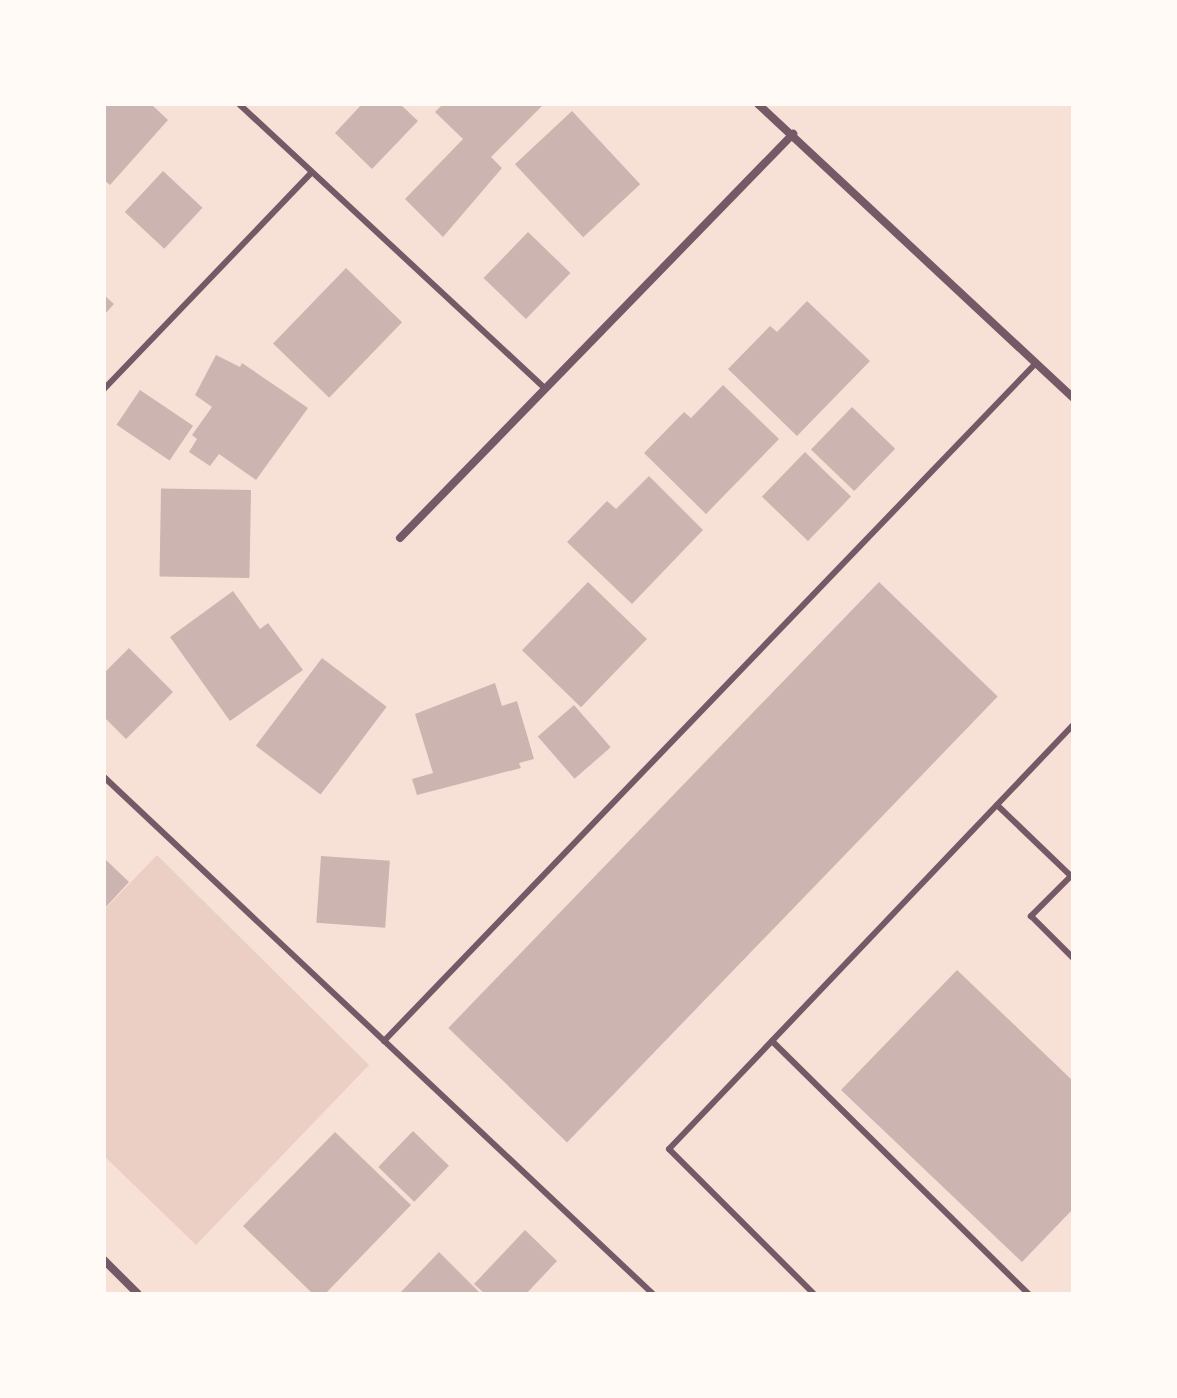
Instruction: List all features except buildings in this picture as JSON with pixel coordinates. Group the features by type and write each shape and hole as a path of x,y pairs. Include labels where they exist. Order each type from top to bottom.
{"street":[{"path":"758,104 1073,398"},
{"path":"400,538 793,134"},
{"path":"104,1260 138,1294"}],"lane":[{"path":"239,104 544,387"},
{"path":"104,389 311,173"},
{"path":"384,1041 1036,363"},
{"path":"814,1294 669,1149 1073,725"},
{"path":"104,777 653,1294"},
{"path":"997,805 1072,875 1031,916 1073,958"},
{"path":"772,1041 1029,1294"}],"shaded area":[{"path":"157,855 369,1065 196,1245 104,1156 104,910"}]}
